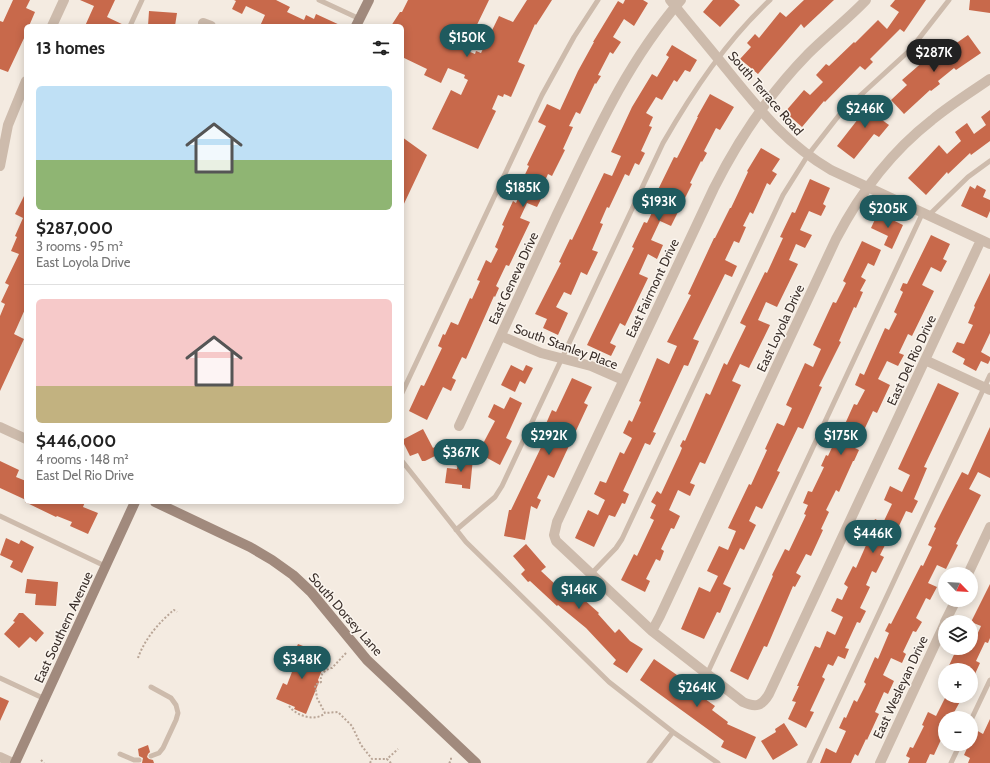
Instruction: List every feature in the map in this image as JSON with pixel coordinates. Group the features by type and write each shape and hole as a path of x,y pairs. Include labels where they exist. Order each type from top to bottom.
{"street":[{"path":"53,24 64,0"},
{"path":"358,22 369,0"},
{"name":"East Fairmont Drive","path":"591,574 556,541 554,535 557,522 724,167 739,141 760,110 785,79 809,53 866,0"},
{"name":"South Terrace Road","path":"676,2 760,110 783,134 808,155 831,170 986,242"},
{"name":"East Geneva Drive","path":"458,426 604,116 635,62 676,2"},
{"name":"East Loyola Drive","path":"652,630 660,616 836,239 850,213 888,162 920,130 941,112 990,79"},
{"path":"0,166 8,125 24,86"},
{"name":"East Del Rio Drive","path":"708,674 743,702 753,706 762,702 769,694 925,360 986,242"},
{"name":"South Stanley Place","path":"501,336 530,349 591,366 623,380"},
{"path":"925,360 987,389"},
{"path":"0,427 24,438"},
{"name":"East Southern Avenue","path":"14,763 134,504"},
{"name":"South Dorsey Lane","path":"158,504 250,547 293,575 314,596 367,660 476,763"},
{"path":"971,567 990,527"},
{"path":"591,574 652,630 708,674"},
{"name":"East Wesleyan Drive","path":"880,763 938,637"},
{"path":"0,757 14,763"}],"lane":[{"path":"131,24 142,0"},
{"path":"319,0 358,22"},
{"path":"404,389 536,107 574,37 598,0"},
{"path":"456,530 499,492 663,143 718,57 754,15 770,0"},
{"path":"591,574 616,548 622,539 783,195 808,155 840,114 910,50 950,0"},
{"path":"708,674 926,214 968,177 989,163"},
{"path":"809,763 987,389 990,375"},
{"path":"404,464 466,542 609,682 673,732 718,763"},
{"path":"0,516 106,566"},
{"path":"0,678 44,699"},
{"path":"975,711 990,680"},
{"path":"151,687 171,698 176,705 178,713 163,748 159,753 151,756"},
{"path":"649,763 673,732"},
{"path":"951,763 957,751"},
{"path":"120,754 134,760 140,760"}],"path":[{"path":"138,658 140,651 148,639 167,615 174,610 177,612"},
{"path":"325,713 317,698 315,685 321,682 320,677 323,672 332,668 346,653"},
{"path":"289,706 291,710 313,718 321,716 325,713 338,712 352,726 361,745 372,759 387,760 391,763"},
{"path":"387,760 398,749"},
{"path":"450,763 451,756"},
{"path":"370,763 372,759"},
{"path":"41,760 44,763"}],"building":[{"path":"13,0 30,0 26,8 35,12 30,24 24,24 24,38 8,72 0,69 0,21 3,22"},
{"path":"80,0 115,0 107,17 122,24 86,24 94,6"},
{"path":"234,0 276,0 290,7 287,12 304,20 306,15 314,19 316,14 338,24 261,24 265,15 246,6 242,14 232,9 236,1"},
{"path":"408,0 489,0 473,33 466,30 458,47 475,54 476,51 481,53 499,16 513,22 527,0 552,0 536,25 535,24 518,62 525,65 511,97 504,94 503,97 498,95 492,109 496,111 478,149 432,129 451,90 461,95 468,80 464,78 465,75 448,68 441,83 424,75 427,69 404,58 404,24 392,24 400,12 402,12"},
{"path":"625,0 643,0 648,3 634,26 624,19 613,37 621,42 613,54 610,52 598,75 601,76 596,84 595,83 580,114 576,112 569,126 573,127 563,149 565,150 552,176 548,174 538,196 542,197 537,207 527,203 520,218 530,222 509,266 506,265 496,286 499,288 466,359 462,357 452,378 456,380 451,391 443,387 427,420 409,411 421,385 424,386 442,348 438,346 443,334 445,335 451,322 458,325 470,298 472,299 480,281 477,280 486,260 491,263 498,249 495,247 504,226 502,225 513,201 516,203 523,187 520,185 529,166 527,165 546,126 538,122 547,104 560,110 593,42 618,1 623,4"},
{"path":"713,0 734,0 740,5 720,27 703,12"},
{"path":"804,0 834,0 804,28 801,24 758,74 740,59 751,47 747,43 755,34 759,38 780,12 786,17"},
{"path":"895,0 926,0 904,32 900,29 870,59 873,62 865,70 860,66 825,102 824,101 802,127 785,112 804,90 810,95 823,82 816,75 826,64 829,66 854,42 855,43 878,20 887,29 899,12 890,6"},
{"path":"970,0 990,0 990,13 969,10"},
{"path":"149,11 177,13 175,24 148,24"},
{"path":"968,35 981,53 956,70 954,68 938,81 940,84 931,91 930,90 904,114 891,100 907,85 902,80 925,60 928,63"},
{"path":"672,45 697,60 690,72 685,70 677,82 674,80 662,100 656,97 646,113 653,117 649,126 652,127 641,151 645,153 639,165 635,163 629,176 625,174 609,208 607,207 600,223 603,224 592,250 598,252 587,275 581,272 571,295 564,292 556,307 568,313 558,335 543,328 547,319 535,314 561,263 559,262 570,239 572,240 604,173 612,176 621,156 611,152 632,107 652,74 657,77 669,57 666,55"},
{"path":"710,94 734,107 720,130 716,128 704,151 707,153 702,162 701,161 690,183 692,184 671,226 660,221 651,240 663,245 657,259 648,254 639,274 648,278 625,326 620,323 610,343 616,346 611,356 587,345 634,248 632,247 644,222 647,223 656,204 652,202 674,157 677,158"},
{"path":"876,96 887,105 878,117 889,125 879,137 874,134 854,159 837,146"},
{"path":"990,110 990,141 971,155 970,153 948,174 947,172 926,195 908,178 939,145 947,154 961,141 955,132 967,123 974,134 986,125 981,117"},
{"path":"404,138 427,155 404,204"},
{"path":"761,148 780,159 772,171 777,174 770,185 767,183 753,214 750,212 743,226 746,227 739,243 734,241 725,260 737,266 732,277 725,274 693,339 699,341 688,366 684,365 653,432 656,433 650,445 645,443 623,491 629,494 625,504 622,503 615,517 609,515 594,547 575,538 588,510 598,515 605,500 594,494 600,481 606,483 620,452 624,454 632,438 623,433 629,420 632,422 657,358 669,364 677,346 667,342 691,295 688,294 714,238 731,208 748,172 747,171"},
{"path":"810,179 830,188 823,204 826,206 821,216 809,211 800,230 812,235 805,248 796,244 789,260 798,264 777,307 766,302 758,320 770,325 749,368 740,364 732,381 741,385 705,464 700,462 690,483 695,485 690,496 678,490 669,510 680,516 674,529 671,528 661,549 664,551 660,561 656,559 646,579 650,581 645,592 621,580 634,554 637,556 654,520 650,518 656,505 651,502 657,491 661,494 682,448 680,446 683,440 685,441 706,393 710,395 724,363 727,365 746,326 740,323 765,272 767,273 783,238 780,237 792,212 795,213"},
{"path":"977,185 986,190 983,197 990,200 990,211 987,218 961,206 970,186 975,189"},
{"path":"24,196 24,312 14,334 24,339 0,391 0,316 5,304 1,302 9,285 5,283 19,254 11,251 17,237 15,236 23,218 15,214"},
{"path":"878,213 903,225 892,249 884,245 888,236 871,228"},
{"path":"931,235 950,244 943,259 947,261 941,272 931,267 922,285 934,291 912,336 908,334 899,353 904,355 898,366 887,361 878,379 890,385 877,413 873,411 855,448 859,450 854,461 839,492 836,490 826,510 829,512 821,529 823,530 811,556 806,554 796,573 801,576 795,587 793,586 767,647 764,646 748,680 730,671 773,576 772,575 785,549 789,551 806,515 804,514 808,505 803,503 808,491 812,492 824,467 821,466 826,455 828,456 854,404 857,405 865,390 855,385 860,373 864,375 885,328 889,330 897,314 894,312 903,292 900,290 903,283 907,284"},
{"path":"862,241 881,250 874,266 868,263 861,277 866,280 860,291 863,292 856,308 854,307 839,341 841,342 819,386 822,387 803,429 798,427 777,471 780,472 762,509 756,506 749,521 756,525 744,550 740,548 723,584 731,588 720,613 717,612 704,639 681,629 699,587 710,592 718,576 707,571 719,546 728,550 736,531 728,528 749,484 751,485 767,450 765,449 777,423 784,426 792,408 786,405 805,363 813,367 821,349 813,345 833,302 836,303 846,283 843,281"},
{"path":"990,273 990,333 981,352 990,357 990,360 988,364 981,361 976,371 963,364 965,359 952,352 957,342 964,344 973,325 968,323 975,307 974,306"},
{"path":"511,365 523,371 526,365 533,368 525,384 520,381 515,392 501,385"},
{"path":"572,378 592,387 584,403 588,405 554,478 548,475 537,498 541,500 537,509 531,506 525,540 504,536 509,510 511,510 546,437 541,435 552,410 556,412"},
{"path":"938,383 959,393 924,467 927,468 914,499 918,501 912,513 906,511 891,543 887,541 880,555 884,557 876,573 872,571 866,585 870,587 860,608 866,611 860,623 857,622 845,648 849,649 845,659 838,656 833,666 828,664 822,677 825,679 810,711 814,712 806,728 788,719 796,702 792,701 799,686 797,686 815,646 820,648 827,631 835,635 843,617 831,611 837,598 842,600 848,587 844,584 853,566 856,568 871,534 869,533 875,519 883,523 892,504 884,500 890,486 902,492 910,475 898,469"},
{"path":"510,397 522,403 506,438 512,441 500,465 478,453 495,421 488,417 494,404 504,409"},
{"path":"990,427 990,478 978,472 969,489 981,495 956,544 958,545 947,567 937,565 928,583 937,587 930,600 926,598 916,618 922,622 916,632 913,631 903,652 906,654 902,663 891,658 883,675 894,681 888,694 884,692 875,712 879,714 867,740 866,739 858,756 855,754 851,763 820,763 826,748 836,753 846,731 839,728 844,717 846,718 854,700 857,702 866,684 864,682 875,657 878,659 889,633 885,631 889,623 891,624 921,565 923,566 932,547 928,545 936,528 934,527 962,472 968,475"},
{"path":"423,429 433,448 437,446 441,453 422,461 418,453 410,456 404,444 404,439"},
{"path":"459,456 473,458 470,489 462,488 462,485 445,483 447,468 457,469"},
{"path":"0,461 19,470 16,477 24,480 24,499 0,488"},
{"path":"29,504 84,504 83,507 98,513 88,534 70,526 72,522 57,516 56,517"},
{"path":"6,538 19,544 21,540 34,547 22,573 10,567 13,561 0,555"},
{"path":"526,544 546,567 541,571 556,585 563,577 574,587 572,589 599,613 598,614 615,633 619,629 630,641 643,649 627,673 613,664 616,660 586,628 558,605 557,606 530,581 528,582 521,574 525,570 513,556"},
{"path":"27,579 58,582 56,606 35,605 36,594 25,593"},
{"path":"990,584 990,638 988,643 985,642 976,661 980,663 978,667 978,663 950,663 954,655 978,655 978,633 981,626 978,625 978,615 974,615"},
{"path":"19,613 23,613 44,633 36,642 30,637 19,648 4,634 15,622 13,621"},
{"path":"298,644 308,648 307,652 326,660 306,714 294,709 295,707 276,699 283,683 287,685 295,664 290,662"},
{"path":"654,659 677,675 675,678 715,706 712,710 728,722 727,724 756,737 746,759 721,747 724,741 640,680"},
{"path":"0,697 9,701 0,721"},
{"path":"942,703 959,703 955,711 938,711"},
{"path":"928,712 936,716 938,712 938,746 934,755 930,754 926,763 908,763 910,758 906,756 910,747 913,748 924,726 922,725"},
{"path":"990,719 990,763 968,763 970,758 964,755 966,751 978,751 978,731 983,734"},
{"path":"784,723 798,745 773,760 761,741 776,732 775,729"},
{"path":"148,745 150,752 147,757 153,760 154,763 142,763 143,758 139,756 138,749"}]}
